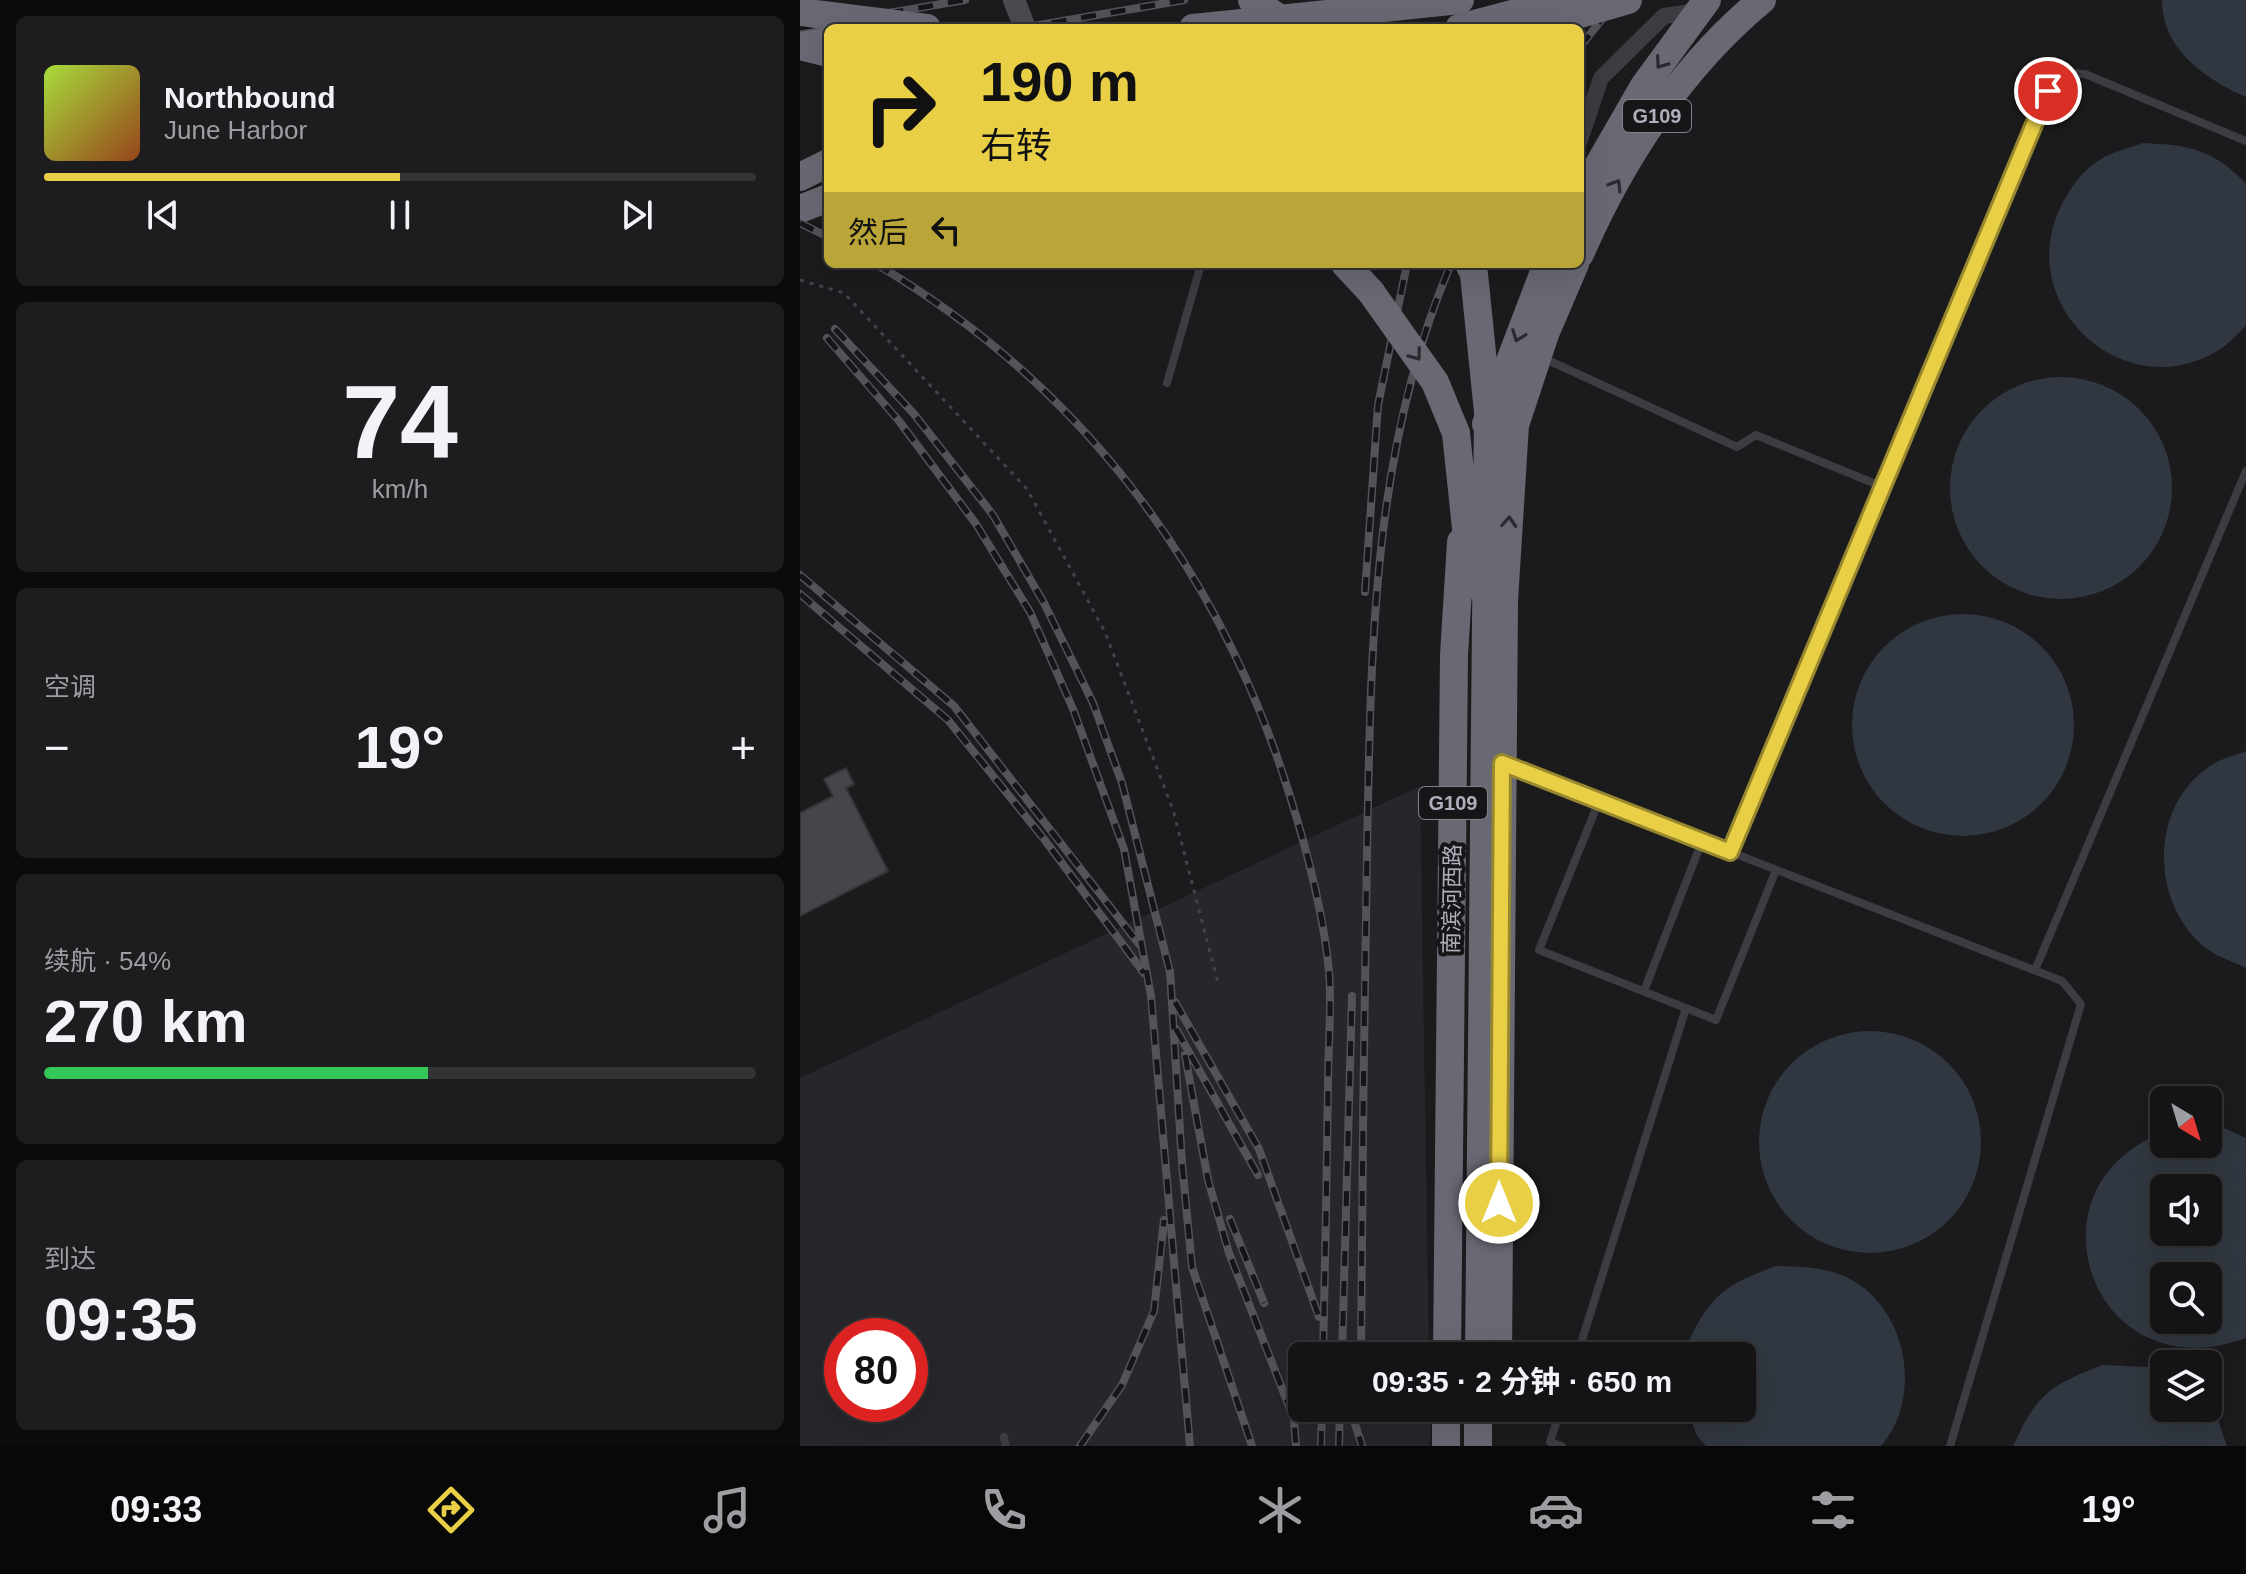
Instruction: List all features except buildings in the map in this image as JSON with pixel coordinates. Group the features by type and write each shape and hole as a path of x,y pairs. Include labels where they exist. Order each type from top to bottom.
{"highway":[{"path":"1252,0 1288,24"},
{"path":"1195,24 1298,0"},
{"path":"1231,24 1460,0"},
{"path":"1474,24 1565,0"},
{"path":"1544,24 1628,0"},
{"name":"G109","path":"1584,245 1594,221 1663,106 1730,27 1762,0"},
{"name":"G109","path":"1584,190 1644,86 1703,5"},
{"path":"800,12 895,24"},
{"path":"800,28 824,31"},
{"path":"800,46 824,52"},
{"path":"800,179 824,165"},
{"path":"800,209 824,200"},
{"path":"1349,268 1371,292 1435,382 1456,433 1472,588 1464,1342"},
{"path":"1471,268 1488,412 1479,1342"},
{"name":"南滨河西路","path":"1447,1342 1458,563 1477,445 1545,268"},
{"name":"G109","path":"1498,1342 1504,601 1515,425 1538,356 1573,268"},
{"path":"1446,1422 1446,1446"},
{"path":"1463,1422 1463,1446"},
{"path":"1478,1422 1478,1446"},
{"path":"1497,1446 1498,1422"}],"street":[{"path":"1014,0 1023,24"},
{"path":"1584,128 1601,78 1664,16 1703,5"},
{"path":"800,179 824,170"}],"lane":[{"path":"1730,852 2054,83 2063,76 2085,74 2246,141"},
{"path":"1167,383 1200,268"},
{"path":"1538,356 1737,447 1756,435 1883,487"},
{"path":"2035,970 2246,471"},
{"path":"1502,763 2062,981 2081,1004 1950,1446"},
{"path":"1599,801 1539,950 1716,1020 1776,870"},
{"path":"1644,991 1702,841"},
{"path":"1581,1342 1686,1008"},
{"path":"1556,1422 1550,1442 1562,1446"}],"path":[{"path":"800,280 844,293 1027,489 1105,632 1173,810 1218,983"}],"shaded area":[{"path":"2162,0 2246,0 2246,97 2202,72 2178,48 2164,18"},
{"path":"2143,143 2200,151 2223,163 2246,184 2246,326 2219,350 2183,365 2148,366 2115,356 2087,338 2065,311 2052,280 2050,245 2060,208 2073,186 2096,162"},
{"path":"2061,377 2104,385 2140,409 2164,445 2172,488 2164,531 2140,567 2104,591 2061,599 2018,591 1982,567 1958,531 1950,488 1958,445 1982,409 2018,385"},
{"path":"1963,614 2006,622 2042,646 2066,682 2074,725 2066,768 2042,804 2006,828 1963,836 1920,828 1884,804 1860,768 1852,725 1860,682 1884,646 1920,622"},
{"path":"2246,751 2246,968 2211,952 2188,930 2174,906 2166,880 2164,852 2168,826 2178,800 2194,779 2217,762"},
{"path":"1420,786 1429,1342 1288,1342 1288,1422 1430,1422 1430,1446 800,1446 800,1078"},
{"path":"1870,1031 1913,1039 1949,1063 1973,1099 1981,1142 1973,1185 1949,1221 1913,1245 1870,1253 1827,1245 1791,1221 1767,1185 1759,1142 1767,1099 1791,1063 1827,1039"},
{"path":"2222,1128 2246,1138 2246,1338 2192,1348 2148,1337 2114,1312 2093,1277 2086,1236 2094,1195 2120,1159 2150,1141 2150,1158 2222,1158"},
{"path":"1776,1266 1820,1269 1850,1279 1877,1300 1890,1318 1899,1339 1905,1384 1894,1427 1881,1446 1706,1446 1697,1436 1692,1422 1756,1422 1756,1342 1689,1342 1710,1306 1729,1287"},
{"path":"2103,1365 2150,1368 2150,1422 2219,1422 2227,1446 2013,1446 2038,1403 2070,1378"}],"railway":[{"path":"800,28 965,0"},
{"path":"1045,24 1184,0"},
{"path":"1516,24 1531,0"},
{"path":"1584,42 1617,0"},
{"path":"800,52 824,49"},
{"path":"800,223 824,235"},
{"path":"882,268 949,312 1017,366 1078,425 1133,489 1181,558 1224,632 1260,711 1308,859 1329,971 1323,1342"},
{"path":"1365,592 1378,405 1406,268"},
{"path":"1361,1342 1367,853 1374,628 1380,554 1390,480 1405,407 1425,335 1450,268"},
{"path":"835,329 914,414 993,515 1044,603 1093,703 1122,783 1170,972 1192,1267 1252,1446"},
{"path":"827,338 899,421 976,524 1030,612 1073,709 1124,849 1151,996 1190,1446"},
{"path":"800,575 954,706 1139,944"},
{"path":"800,594 948,720 1044,839 1144,973"},
{"path":"1342,1342 1352,996"},
{"path":"1175,1002 1259,1149 1319,1317"},
{"path":"1176,1029 1258,1175"},
{"path":"1185,1055 1208,1180 1229,1253 1294,1419 1296,1446"},
{"path":"1230,1219 1264,1303"},
{"path":"1080,1446 1122,1385 1154,1311 1164,1220"},
{"path":"1321,1446 1322,1422"},
{"path":"1339,1446 1340,1422"},
{"path":"1354,1422 1362,1446"}],"route":[{"path":"1499,1203 1502,763 1730,852 2048,91"}]}
